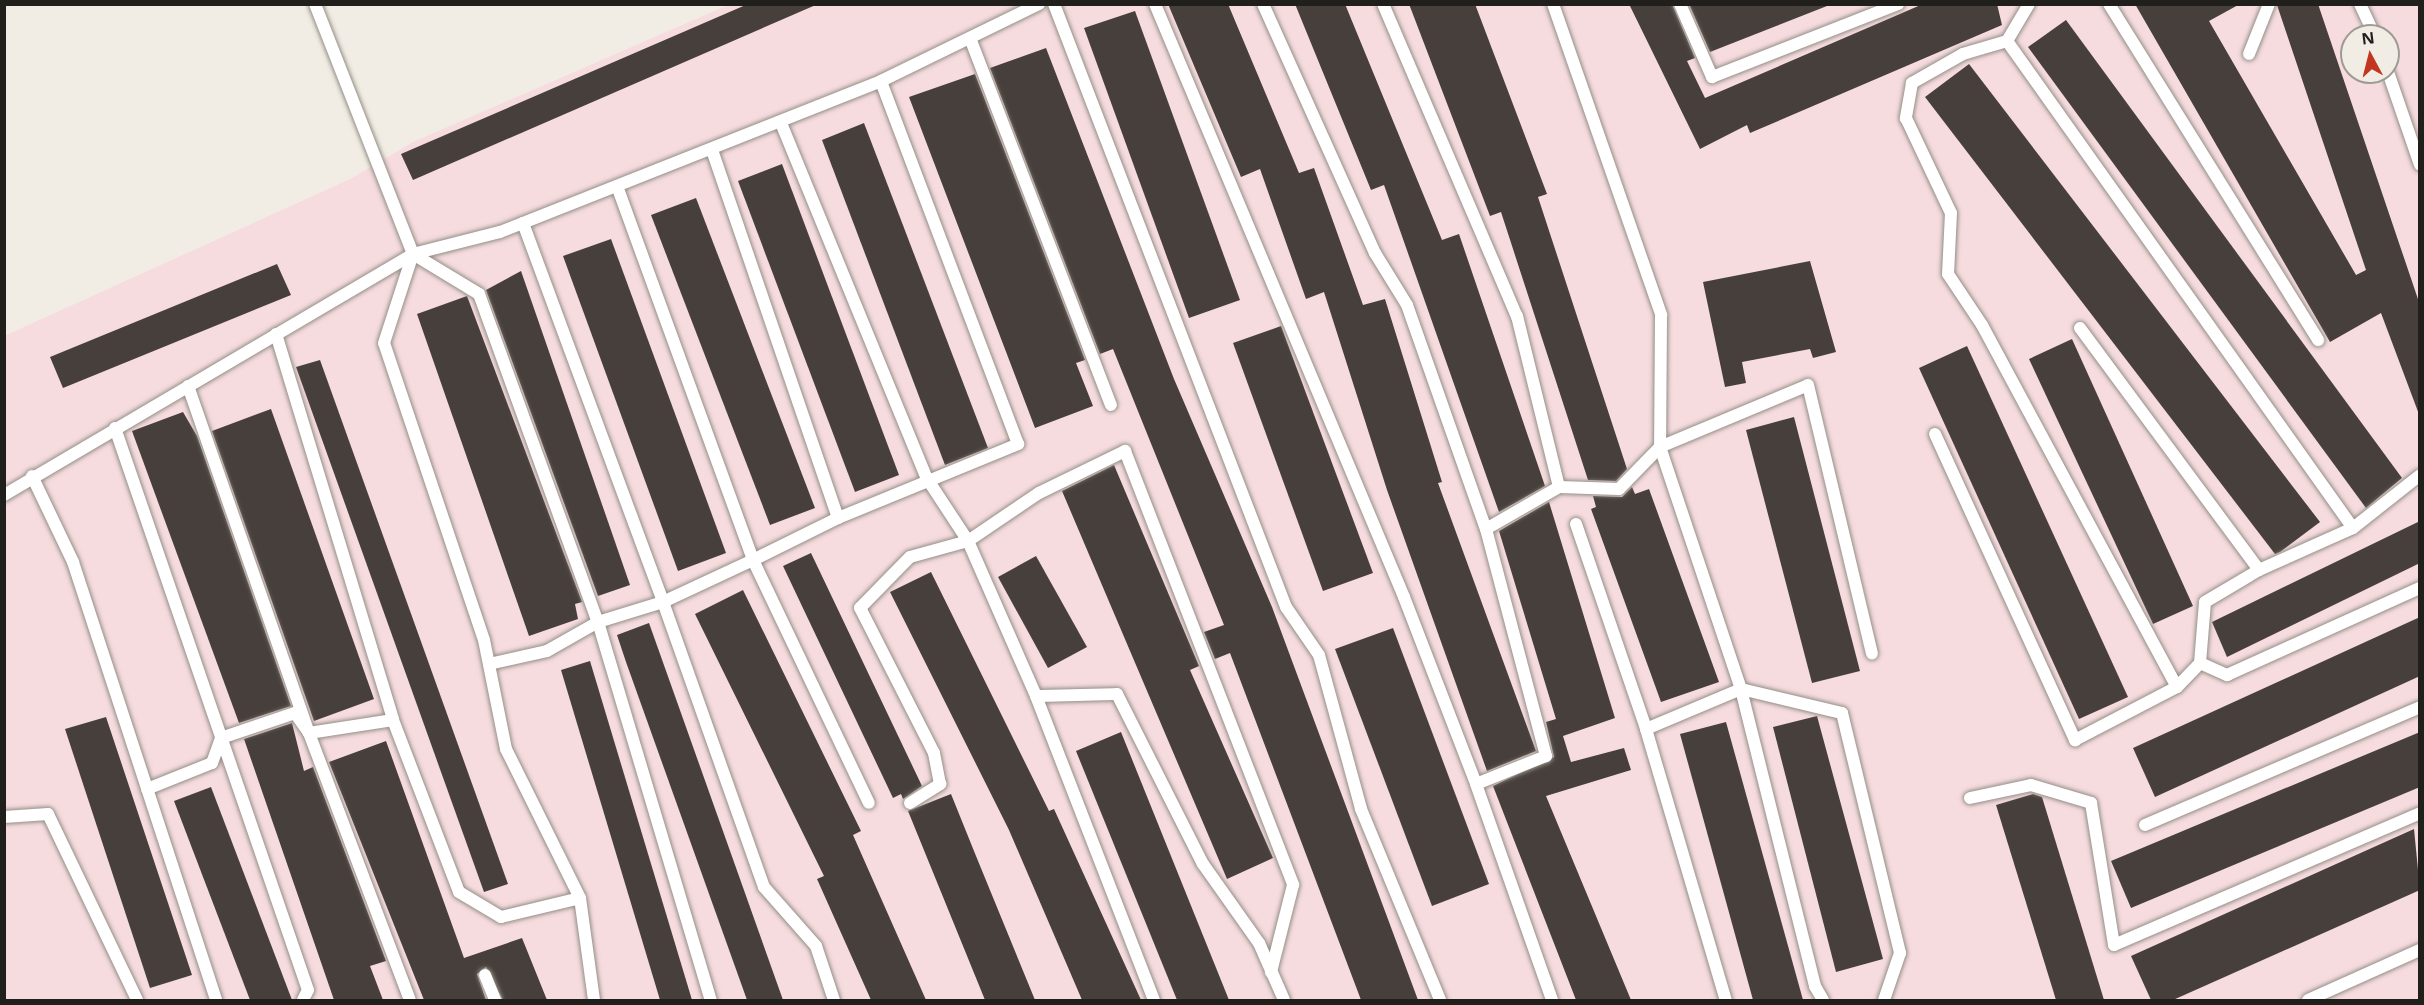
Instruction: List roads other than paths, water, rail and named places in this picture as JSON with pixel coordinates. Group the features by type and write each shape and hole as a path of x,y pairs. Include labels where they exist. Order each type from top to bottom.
{"lane":[{"path":"315,4 413,254 479,294 598,622 711,1000"},
{"path":"4,495 32,476 413,254 523,223 781,123 881,81 1039,4"},
{"path":"1054,4 1286,607 1319,655 1361,809 1440,1000"},
{"path":"1155,4 1404,597 1476,784 1552,1000"},
{"path":"1263,4 1375,253 1407,305 1486,529 1546,756 1476,784"},
{"path":"1383,4 1517,316 1559,486"},
{"path":"1553,4 1661,315 1660,447 1741,689 1815,987 1823,1000"},
{"path":"1680,4 1712,76 1899,4"},
{"path":"2029,4 2007,41 1963,54 1912,83 1906,118 1951,213 1948,274 1982,325 2177,687"},
{"path":"2109,4 2318,340"},
{"path":"2249,54 2269,4"},
{"path":"2360,4 2369,24"},
{"path":"970,38 1111,405"},
{"path":"2007,41 2353,528"},
{"path":"489,664 547,651 598,622 663,602 926,477 1018,444 881,81"},
{"path":"2392,84 2420,165"},
{"path":"781,123 926,477 968,541 1036,696 1154,1000"},
{"path":"712,150 838,518"},
{"path":"617,186 753,560 869,803"},
{"path":"523,223 663,602 764,888 816,945 834,1000"},
{"path":"413,254 384,343 489,664 506,749 580,898 594,1000"},
{"path":"2080,328 2259,570"},
{"path":"276,334 393,720 459,892 501,917 580,898"},
{"path":"1486,529 1559,486 1619,489 1660,447 1808,385 1872,653"},
{"path":"188,386 309,732 410,1000"},
{"path":"115,428 308,990 303,1000"},
{"path":"1935,434 2075,740 2177,687 2200,663 2205,602 2259,570 2353,528 2420,475"},
{"path":"910,804 940,784 934,753 860,608 910,557 968,541 1039,493 1125,451 1293,885 1271,972"},
{"path":"32,476 73,562 216,1000"},
{"path":"1576,524 1646,729 1726,1000"},
{"path":"2200,663 2227,675 2420,588"},
{"path":"1646,729 1741,689 1842,713 1900,953 1884,1000"},
{"path":"1036,696 1118,694 1203,864 1258,943 1284,1000"},
{"path":"2145,825 2420,707"},
{"path":"221,738 295,713 309,732"},
{"path":"309,732 393,720"},
{"path":"147,789 212,763 221,738"},
{"path":"1970,798 2031,785 2091,803 2114,945 2420,813"},
{"path":"4,817 48,814 137,1000"},
{"path":"2308,1000 2420,951"},
{"path":"485,975 495,1000"}]}
